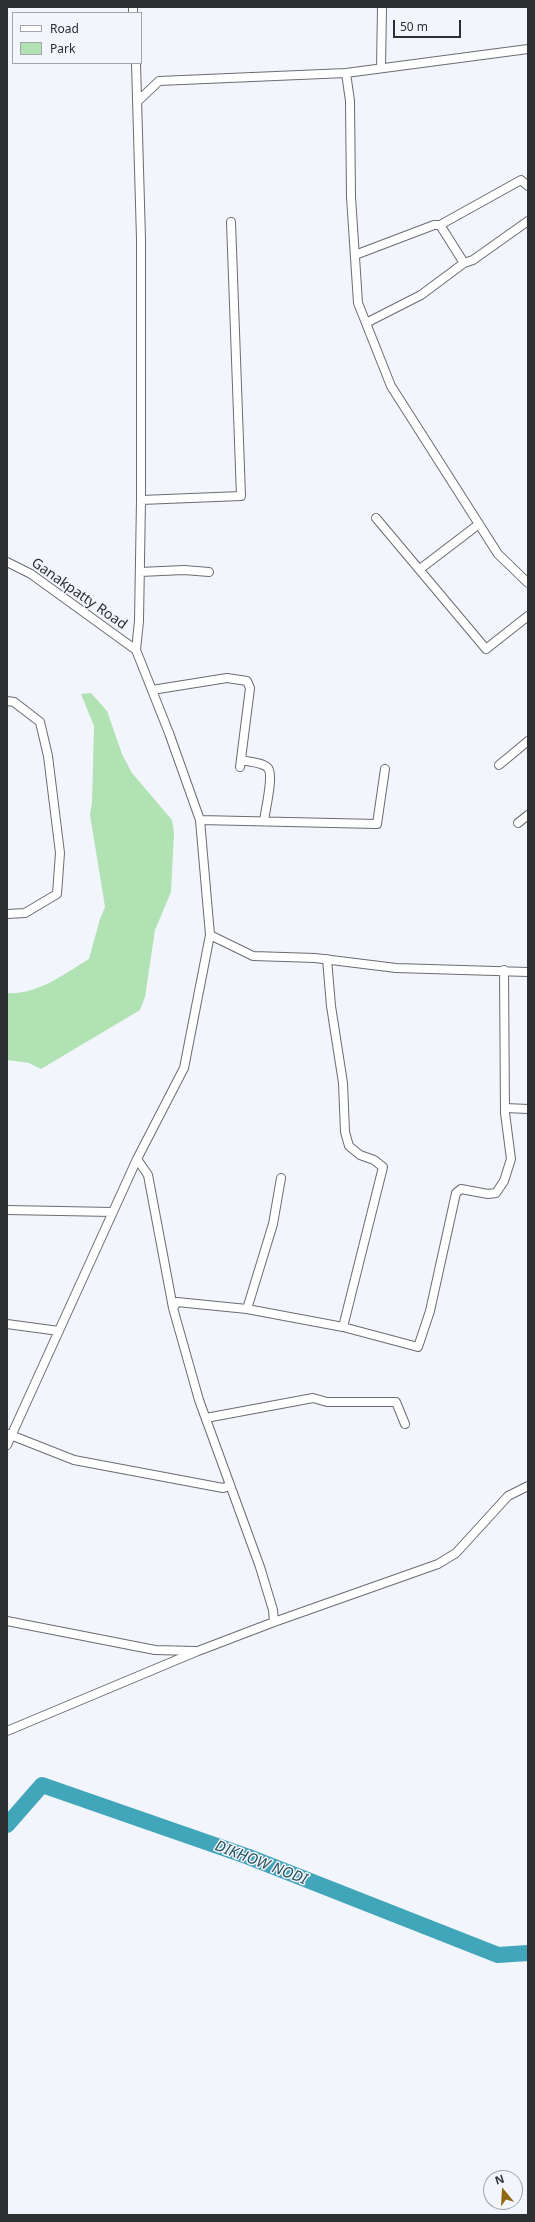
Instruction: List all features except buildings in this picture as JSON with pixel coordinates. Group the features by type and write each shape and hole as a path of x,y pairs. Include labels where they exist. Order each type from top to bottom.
{"street":[{"path":"381,68 382,7"},
{"path":"138,101 159,81 346,73 528,49"},
{"path":"7,1445 9,1434 59,1331 137,1159 184,1068 210,935 200,820 136,650 139,621 141,500 141,239 136,64"},
{"path":"346,73 350,101 351,197 358,303 391,386 498,554 528,583"},
{"path":"355,255 434,225 440,225 521,180 528,186"},
{"path":"366,323 421,295 464,263 473,260 528,221"},
{"path":"141,500 241,496 231,222"},
{"path":"440,225 464,263"},
{"path":"376,518 486,649 528,616"},
{"path":"420,569 479,524"},
{"name":"Ganakpatty Road","path":"7,562 31,574 136,650"},
{"path":"140,572 184,570 209,572"},
{"path":"152,690 227,678 247,681 250,688 241,764 261,764 268,769 270,776 264,821"},
{"path":"7,701 14,702 40,722 48,756 60,853 57,894 25,912 7,914"},
{"path":"499,765 528,741"},
{"path":"200,820 377,824 386,769"},
{"path":"518,823 528,815"},
{"path":"210,935 253,956 327,959 396,968 504,970 528,972"},
{"path":"327,959 331,1006 343,1083 345,1132 349,1146 360,1155 374,1160 383,1167 343,1327"},
{"path":"173,1308 177,1302 247,1309 343,1327 418,1347 430,1311 456,1193 461,1189 488,1194 496,1193 510,1163 505,1108 504,970"},
{"path":"505,1108 528,1109"},
{"path":"137,1159 148,1175 173,1308 206,1418 229,1486 260,1567 273,1610 274,1622"},
{"path":"247,1309 273,1224 281,1178"},
{"path":"7,1210 113,1212"},
{"path":"7,1324 59,1331"},
{"path":"206,1418 313,1398 327,1402 396,1402 405,1424"},
{"path":"9,1434 74,1460 192,1483 223,1488 229,1486"},
{"path":"7,1730 198,1651 274,1622 438,1564 456,1553 508,1496 528,1486"},
{"path":"7,1621 155,1650 198,1651"}],"green space":[{"path":"91,693 107,711 122,754 132,773 172,820 174,833 171,892 155,930 145,997 140,1010 41,1069 29,1063 7,1060 7,993 29,991 40,987 60,977 89,959 100,919 105,907 90,815 92,802 94,726 81,694"}],"waterway":[{"name":"DIKHOW NODI","path":"7,1825 42,1785 249,1857 498,1955 528,1953"}]}
